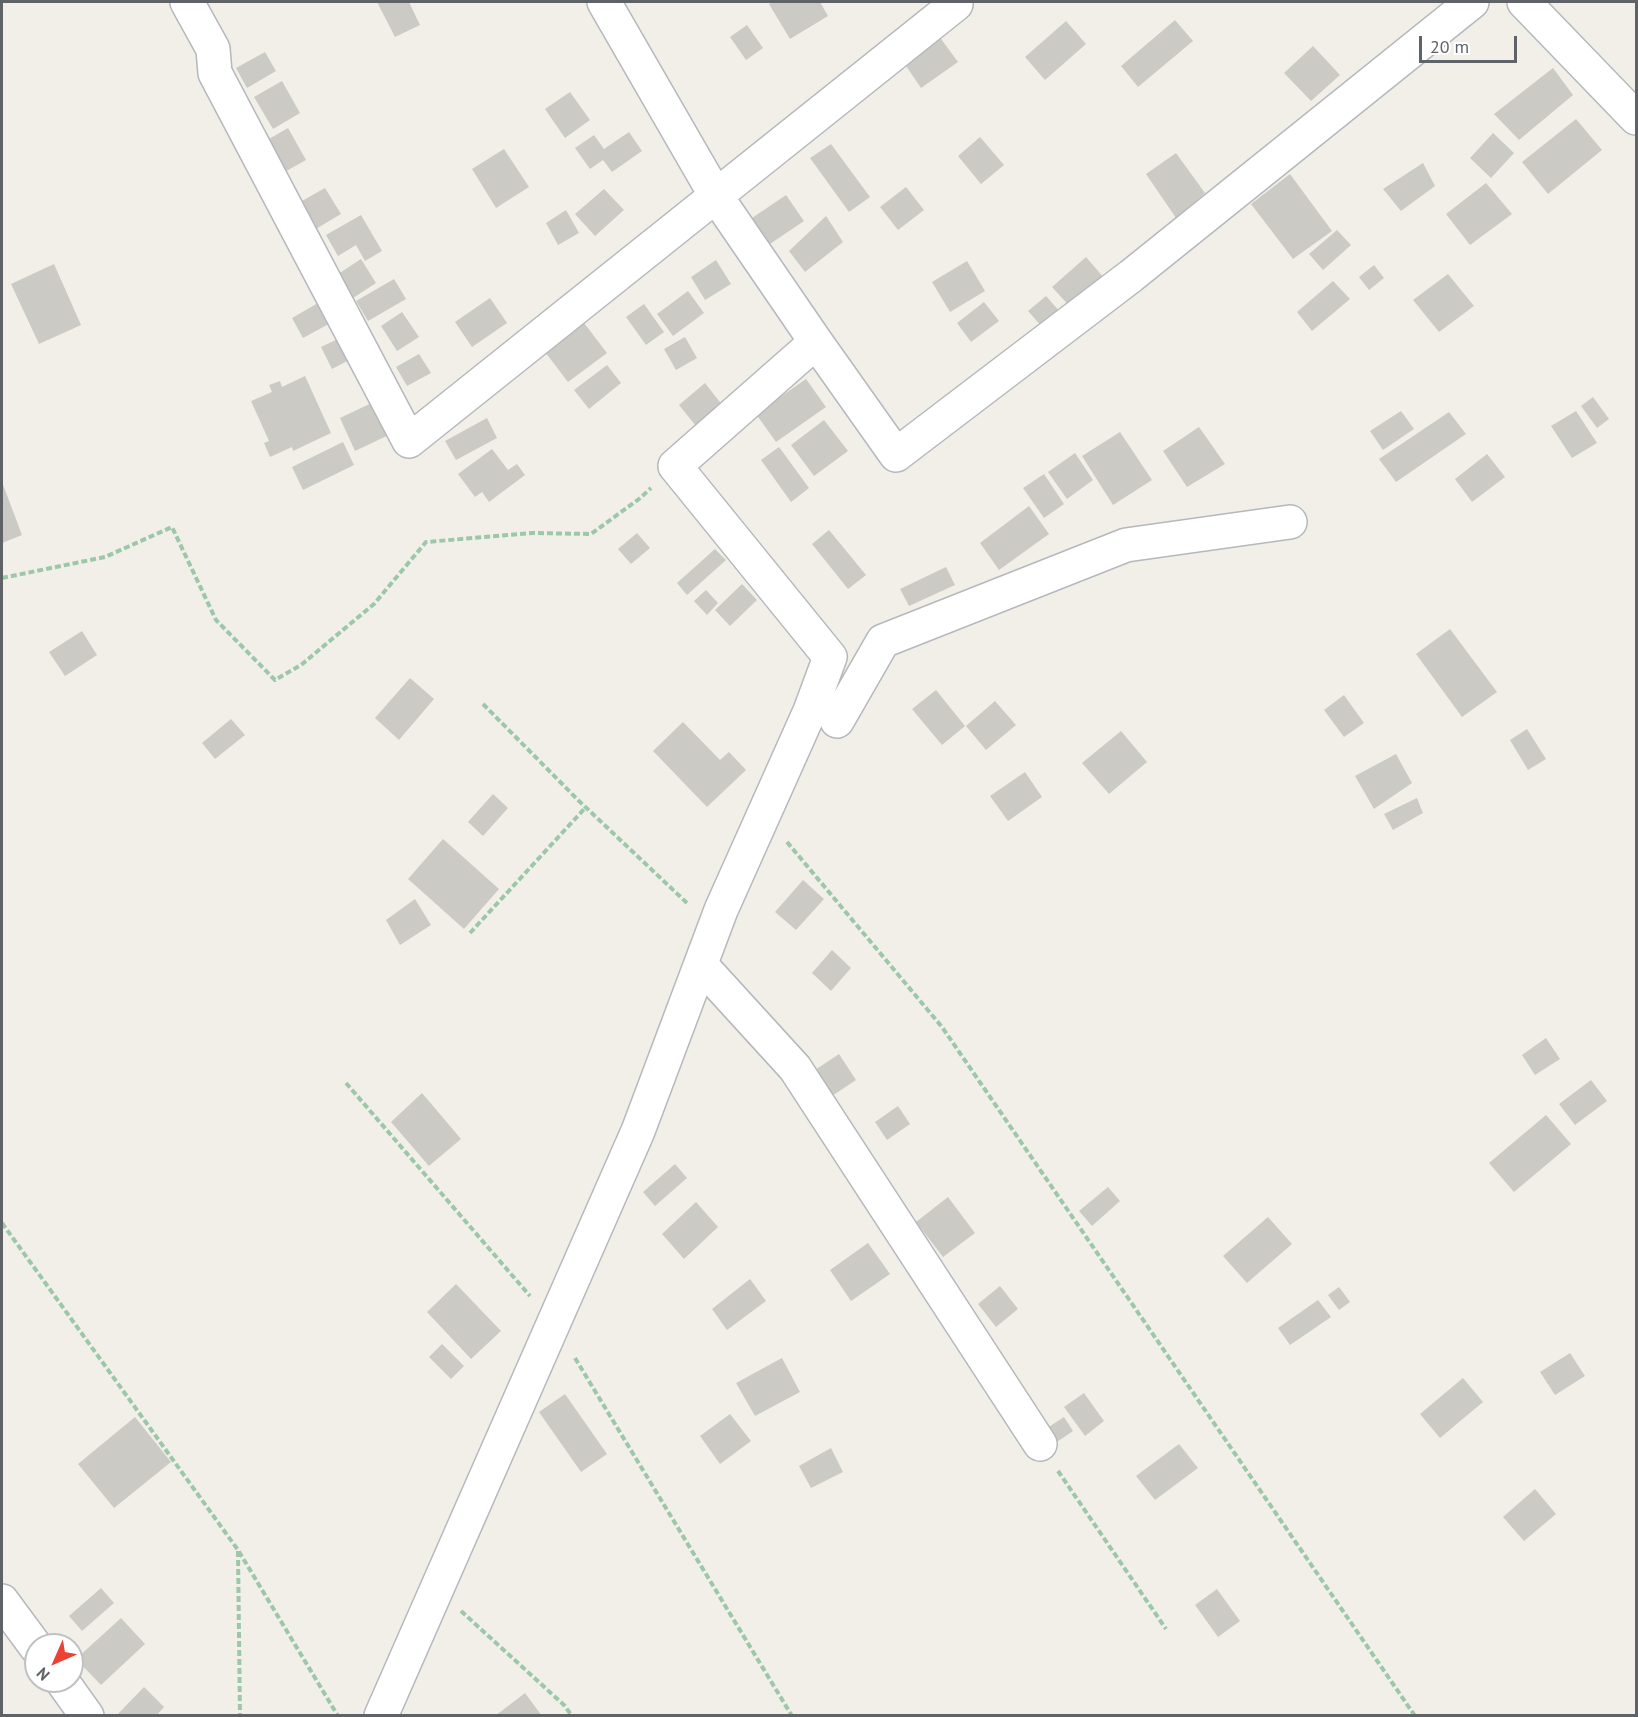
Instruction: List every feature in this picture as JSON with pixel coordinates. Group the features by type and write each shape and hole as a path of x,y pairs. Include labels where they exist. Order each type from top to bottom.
{"street":[{"path":"188,2 213,49 215,74 409,441 956,4"},
{"path":"604,2 716,196 896,455 1131,276 1472,2"},
{"path":"1524,2 1636,118"},
{"path":"381,1716 638,1131 717,923 810,711 830,657 675,466 816,342"},
{"path":"837,721 883,641 1126,545 1290,522"},
{"path":"701,964 795,1068 1040,1444"},
{"path":"2,1601 26,1633"},
{"path":"71,1693 87,1716"}],"path":[{"path":"2,578 105,557 172,528 216,620 275,680 301,665 374,604 426,543 533,533 591,534 639,499 675,466"},
{"path":"483,704 687,904 717,923"},
{"path":"470,933 586,807"},
{"path":"764,814 942,1027 1415,1716"},
{"path":"346,1083 553,1323 792,1716"},
{"path":"2,1223 238,1550 338,1716"},
{"path":"1040,1444 1166,1629"},
{"path":"238,1550 240,1716"},
{"path":"437,1588 564,1705 572,1716"}],"building":[{"path":"377,2 409,2 420,25 395,37"},
{"path":"774,2 820,2 828,16 790,39 769,4"},
{"path":"1175,20 1193,41 1138,87 1121,66"},
{"path":"1066,21 1086,44 1045,80 1025,57"},
{"path":"747,25 763,48 746,60 730,37"},
{"path":"936,32 958,62 921,88 900,57"},
{"path":"1313,46 1340,75 1311,101 1284,73"},
{"path":"265,52 276,71 247,88 236,68"},
{"path":"1553,68 1573,95 1519,140 1494,114"},
{"path":"282,81 300,113 273,129 254,97"},
{"path":"570,92 590,120 565,138 545,109"},
{"path":"1576,119 1602,150 1548,194 1522,162"},
{"path":"288,128 306,160 281,174 262,143"},
{"path":"629,132 642,151 612,172 603,160 590,169 575,148 594,135 604,149"},
{"path":"1493,133 1514,153 1491,178 1470,158"},
{"path":"980,137 1004,165 981,184 958,156"},
{"path":"831,144 870,197 849,212 810,158"},
{"path":"504,149 529,187 496,208 472,169"},
{"path":"1176,153 1205,193 1176,218 1146,174"},
{"path":"1423,163 1435,186 1401,211 1383,189"},
{"path":"1290,174 1332,231 1293,259 1251,204"},
{"path":"1486,183 1512,214 1470,245 1446,214"},
{"path":"906,187 924,210 898,230 880,207"},
{"path":"325,188 341,214 309,233 293,206"},
{"path":"604,189 624,210 595,236 575,214"},
{"path":"786,195 804,221 770,244 752,218"},
{"path":"566,210 579,233 558,245 546,223"},
{"path":"361,215 382,251 365,261 356,245 338,256 326,235"},
{"path":"826,216 843,242 805,272 789,251"},
{"path":"1337,230 1351,245 1323,270 1309,254"},
{"path":"1086,257 1105,279 1073,310 1052,287"},
{"path":"361,259 376,283 350,300 335,276"},
{"path":"716,260 731,284 705,300 691,277"},
{"path":"967,261 985,291 950,312 932,282"},
{"path":"54,264 81,325 39,344 11,284"},
{"path":"1374,265 1384,278 1369,290 1359,277"},
{"path":"1448,274 1474,306 1439,332 1413,300"},
{"path":"394,279 406,299 368,321 356,301"},
{"path":"1333,281 1350,299 1312,331 1297,312"},
{"path":"688,291 704,313 673,336 657,314"},
{"path":"1046,296 1061,313 1043,328 1028,311"},
{"path":"490,298 507,323 472,347 455,322"},
{"path":"325,299 336,320 303,338 292,318"},
{"path":"984,302 999,321 971,342 957,323"},
{"path":"644,304 664,332 646,345 626,317"},
{"path":"402,312 419,337 397,351 381,326"},
{"path":"581,319 607,353 568,382 542,348"},
{"path":"344,336 355,357 332,369 321,347"},
{"path":"685,337 697,358 676,370 664,349"},
{"path":"419,354 431,373 407,386 396,367"},
{"path":"607,365 621,383 589,409 574,390"},
{"path":"305,376 331,433 293,451 292,447 270,457 264,443 269,441 251,401 272,392 269,385 280,381 282,387"},
{"path":"806,379 826,407 776,442 756,414"},
{"path":"705,383 730,415 704,436 679,405"},
{"path":"1593,397 1609,419 1597,428 1581,406"},
{"path":"380,399 395,432 355,451 340,418"},
{"path":"1401,411 1414,429 1383,450 1370,431"},
{"path":"1576,411 1597,443 1572,458 1551,426"},
{"path":"1449,412 1466,434 1396,482 1379,459"},
{"path":"487,418 497,438 456,460 445,441"},
{"path":"824,420 848,451 814,476 791,445"},
{"path":"1199,427 1225,464 1187,487 1163,451"},
{"path":"1120,432 1152,480 1113,505 1082,456"},
{"path":"343,442 354,465 303,490 292,467"},
{"path":"779,447 809,488 791,502 761,460"},
{"path":"492,449 508,470 517,464 525,475 489,502 482,492 475,497 458,474"},
{"path":"1075,453 1093,480 1067,499 1048,472"},
{"path":"1487,454 1505,477 1472,502 1455,479"},
{"path":"1044,474 1064,504 1044,518 1023,488"},
{"path":"2,482 22,535 2,543"},
{"path":"1029,506 1049,534 999,570 980,543"},
{"path":"829,530 866,575 848,589 812,544"},
{"path":"637,533 650,548 631,564 618,549"},
{"path":"715,549 726,560 687,595 677,583"},
{"path":"946,567 955,585 909,606 900,589"},
{"path":"742,584 757,600 730,626 715,610"},
{"path":"706,590 718,603 707,615 694,601"},
{"path":"1450,629 1497,692 1462,717 1416,654"},
{"path":"82,631 97,655 65,676 49,652"},
{"path":"410,678 434,699 399,740 375,718"},
{"path":"936,690 965,726 942,745 912,709"},
{"path":"1344,695 1364,723 1344,737 1324,710"},
{"path":"995,701 1016,725 986,750 966,726"},
{"path":"231,719 245,735 215,759 202,743"},
{"path":"683,722 720,760 729,752 746,770 707,807 653,751"},
{"path":"1527,729 1546,759 1528,770 1510,740"},
{"path":"1121,731 1147,762 1109,794 1082,763"},
{"path":"1396,754 1412,783 1374,809 1355,776"},
{"path":"1025,772 1042,797 1008,821 990,796"},
{"path":"493,794 508,808 483,836 468,822"},
{"path":"1417,798 1423,813 1393,830 1384,814"},
{"path":"443,839 499,889 464,929 408,879"},
{"path":"803,880 824,899 796,930 775,912"},
{"path":"415,899 431,925 400,945 386,920"},
{"path":"832,950 851,968 831,991 812,973"},
{"path":"1546,1038 1560,1059 1535,1075 1522,1055"},
{"path":"839,1054 856,1080 823,1102 806,1076"},
{"path":"1591,1080 1607,1101 1575,1125 1559,1104"},
{"path":"422,1093 461,1139 429,1166 391,1122"},
{"path":"898,1106 910,1124 887,1140 875,1122"},
{"path":"1546,1115 1571,1144 1514,1192 1489,1163"},
{"path":"675,1164 687,1178 655,1206 643,1192"},
{"path":"1108,1187 1120,1201 1092,1226 1079,1211"},
{"path":"948,1197 975,1233 943,1257 916,1222"},
{"path":"696,1202 718,1227 684,1259 662,1234"},
{"path":"1268,1217 1292,1244 1247,1283 1223,1256"},
{"path":"868,1243 890,1274 851,1301 830,1270"},
{"path":"750,1279 766,1301 727,1330 712,1309"},
{"path":"456,1284 501,1331 471,1359 427,1312"},
{"path":"1000,1286 1018,1309 996,1327 978,1304"},
{"path":"1339,1287 1350,1302 1339,1310 1328,1295"},
{"path":"1318,1300 1331,1317 1290,1345 1278,1328"},
{"path":"442,1344 464,1366 451,1379 429,1357"},
{"path":"1570,1353 1585,1376 1555,1395 1540,1372"},
{"path":"782,1358 800,1392 755,1416 736,1383"},
{"path":"1463,1378 1483,1402 1440,1438 1420,1414"},
{"path":"1084,1393 1104,1421 1085,1436 1064,1407"},
{"path":"565,1394 607,1454 581,1472 539,1412"},
{"path":"730,1414 751,1441 720,1464 700,1436"},
{"path":"135,1417 171,1462 114,1508 78,1464"},
{"path":"1064,1417 1073,1431 1048,1448 1038,1434"},
{"path":"1179,1444 1198,1468 1155,1500 1136,1476"},
{"path":"831,1448 843,1472 811,1488 799,1466"},
{"path":"1535,1489 1556,1514 1524,1541 1503,1517"},
{"path":"101,1588 114,1603 82,1631 69,1616"},
{"path":"1217,1589 1240,1621 1218,1637 1195,1605"},
{"path":"121,1618 145,1644 101,1685 84,1667 84,1652"},
{"path":"144,1687 164,1707 156,1716 116,1716"},
{"path":"525,1693 542,1716 495,1716"}]}
